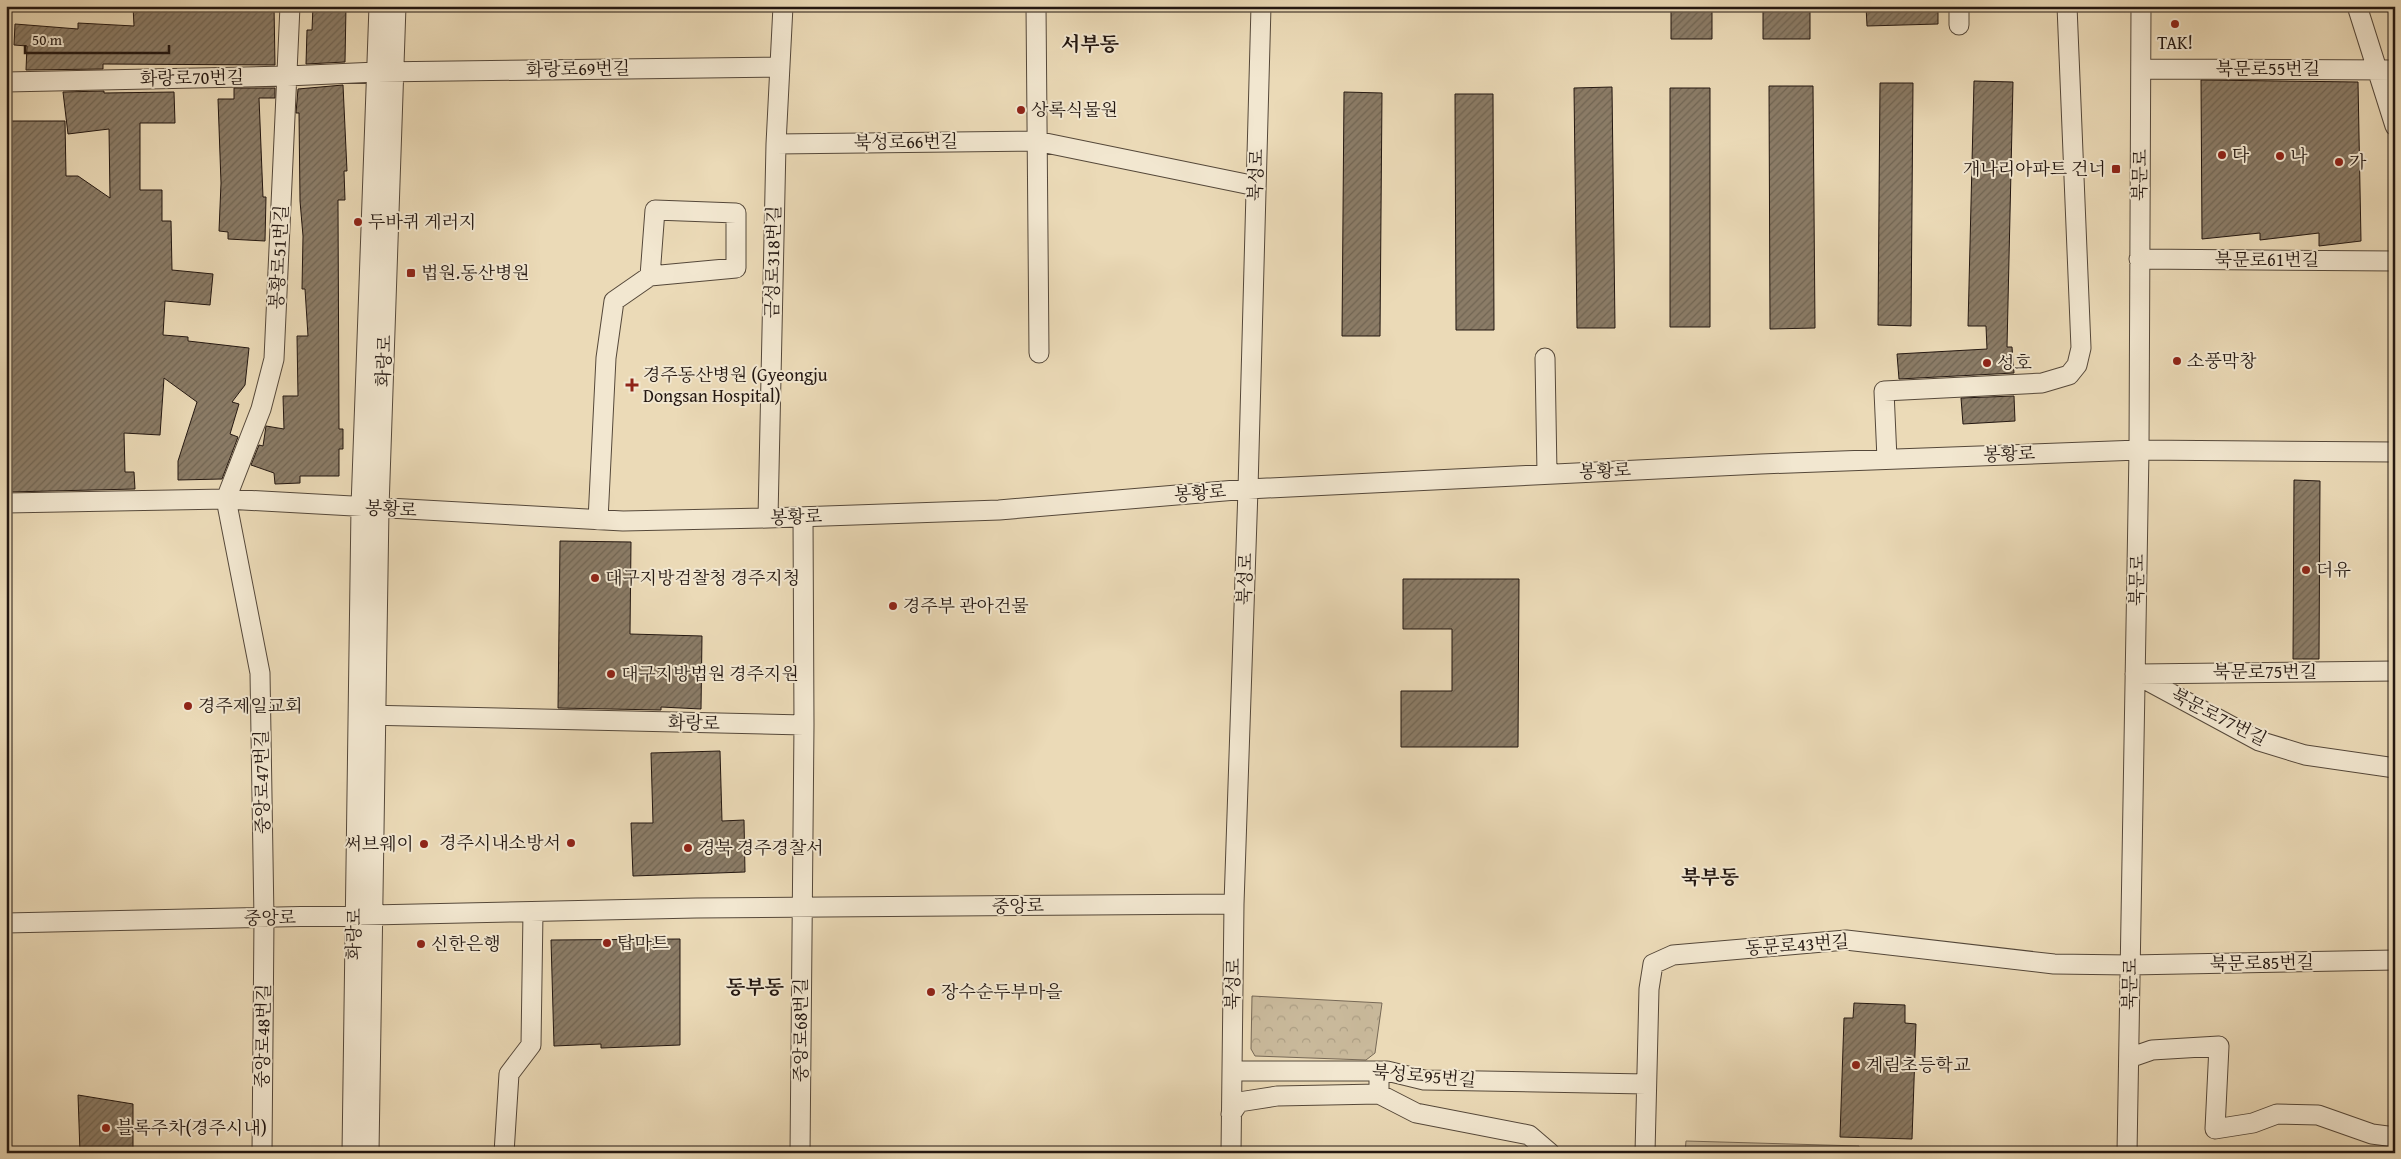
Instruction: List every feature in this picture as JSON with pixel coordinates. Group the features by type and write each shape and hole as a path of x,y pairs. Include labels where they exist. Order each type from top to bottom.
{"street":[{"name":"봉황로51번길","path":"226,499 261,409 274,359 290,6"},
{"name":"화랑로","path":"379,6 386,71"},
{"name":"화랑로","path":"352,1153 363,916 370,508 386,71 396,6"},
{"name":"금성로318번길","path":"768,518 776,144 783,6"},
{"path":"1036,6 1039,353"},
{"name":"북성로","path":"1231,1153 1234,904 1248,490 1261,6"},
{"path":"1959,6 1959,25"},
{"path":"1887,459 1884,391 2042,384 2068,375 2077,365 2081,348 2067,6"},
{"name":"북문로","path":"2127,1153 2139,450 2141,6"},
{"path":"2356,6 2386,70 2395,126"},
{"name":"화랑로69번길","path":"386,71 780,67"},
{"name":"북문로55번길","path":"2141,68 2386,70"},
{"name":"화랑로70번길","path":"6,82 287,76 386,71"},
{"name":"북성로66번길","path":"776,144 1036,141 1256,186"},
{"path":"598,520 606,358 614,301 650,276 736,268 736,214 654,210 650,276"},
{"name":"북문로61번길","path":"2139,259 2395,261"},
{"path":"1544,358 1547,473"},
{"name":"봉황로","path":"6,503 226,499 598,520 768,518 999,510 1248,490 1547,473 1887,459 2139,450 2395,452"},
{"name":"중앙로47번길","path":"226,499 260,673 264,919"},
{"path":"802,908 804,725 803,517"},
{"name":"북문로75번길","path":"2135,674 2395,672"},
{"name":"북문로77번길","path":"2135,674 2259,741 2305,755 2395,768"},
{"name":"화랑로","path":"366,716 804,725"},
{"name":"중앙로","path":"6,923 533,912 1234,904"},
{"name":"중앙로68번길","path":"800,1153 802,908"},
{"path":"504,1153 509,1074 531,1045 533,912"},
{"name":"화랑로","path":"363,916 369,1153"},
{"name":"중앙로48번길","path":"262,1153 264,919"},
{"name":"동문로43번길","path":"1645,1153 1649,989 1653,964 1673,955 1846,940 2054,964 2130,965"},
{"name":"북문로85번길","path":"2130,965 2395,960"},
{"path":"2129,1058 2152,1050 2219,1046 2215,1130 2253,1122 2277,1114 2318,1116 2392,1142"},
{"name":"북성로95번길","path":"1232,1070 1379,1071 1424,1080 1646,1084"},
{"path":"1378,1094 1379,1071"},
{"path":"1231,1114 1239,1102 1277,1096 1378,1094 1416,1113 1529,1135 1550,1153"}],"green space":[{"path":"1252,996 1382,1003 1375,1053 1366,1060 1255,1056 1251,1049"},
{"path":"1686,1141 1859,1146 1859,1153 1685,1153"}],"building":[{"path":"133,6 274,6 275,65 103,64 103,69 26,70 27,46 14,45 15,24 78,29 78,23 134,26"},
{"path":"313,6 346,6 345,62 306,64 307,30 312,30"},
{"path":"1671,6 1712,6 1712,39 1671,39"},
{"path":"1763,6 1810,6 1810,39 1763,39"},
{"path":"1866,6 1938,6 1938,24 1867,26"},
{"path":"2201,80 2358,82 2361,241 2319,246 2319,233 2260,240 2260,233 2202,239"},
{"path":"1974,81 2013,82 2007,347 2012,347 2014,373 1899,379 1897,354 1987,349 1986,326 1968,326"},
{"path":"1880,83 1913,83 1911,326 1878,325"},
{"path":"343,85 347,171 344,171 345,200 338,200 339,429 343,429 343,449 339,449 339,476 300,476 300,483 275,484 274,473 251,465 259,445 263,446 266,426 284,429 283,396 298,396 297,336 308,336 305,289 302,289 303,236 300,201 299,113 296,113 298,89"},
{"path":"1769,86 1813,86 1815,328 1770,329"},
{"path":"1612,87 1615,328 1577,328 1574,88"},
{"path":"234,88 275,88 275,98 259,98 263,197 266,197 265,241 228,239 228,232 219,231 221,183 218,99 234,99"},
{"path":"1670,88 1710,88 1710,327 1670,327"},
{"path":"104,91 104,93 174,92 175,123 140,123 140,190 162,190 162,221 171,221 172,270 213,274 210,305 165,301 163,335 188,337 188,341 249,348 245,385 232,402 239,404 230,434 238,437 222,479 178,480 178,461 197,402 164,378 160,435 124,433 125,472 134,472 135,489 8,492 6,432 10,433 10,382 6,382 6,249 11,249 12,215 8,214 9,155 6,155 6,121 65,121 66,176 78,176 110,198 109,129 68,134 63,92"},
{"path":"1344,92 1382,93 1380,336 1342,336"},
{"path":"1455,94 1493,94 1494,330 1456,330"},
{"name":"성호","path":"2014,396 2015,421 1963,424 1961,398"},
{"name":"더유","path":"2294,480 2320,481 2319,659 2293,659"},
{"path":"560,541 631,542 630,634 702,636 701,709 661,707 661,710 558,708"},
{"path":"1403,579 1519,579 1518,747 1401,747 1401,691 1452,691 1452,629 1403,629"},
{"path":"720,751 722,821 744,820 745,872 633,876 631,823 653,823 651,753"},
{"name":"탑마트","path":"680,939 680,1045 601,1048 601,1044 554,1046 551,940"},
{"path":"1854,1003 1905,1005 1905,1023 1916,1024 1912,1139 1840,1137 1844,1018 1853,1018"},
{"name":"블록주차(경주시내)","path":"78,1095 133,1104 133,1153 80,1153"}],"place":[{"name":"TAK!","path":"2175,24"},
{"name":"상록식물원","path":"1021,110"},
{"name":"다","path":"2222,155"},
{"name":"나","path":"2280,156"},
{"name":"가","path":"2339,162"},
{"name":"개나리아파트 건너","path":"2116,169"},
{"name":"두바퀴 게러지","path":"358,222"},
{"name":"법원.동산병원","path":"411,273"},
{"name":"소풍막창","path":"2177,361"},
{"name":"성호","path":"1987,363"},
{"name":"경주동산병원 (Gyeongju Dongsan Hospital)","path":"632,385"},
{"name":"더유","path":"2306,570"},
{"name":"대구지방검찰청 경주지청","path":"595,578"},
{"name":"경주부 관아건물","path":"893,606"},
{"name":"대구지방법원 경주지원","path":"611,674"},
{"name":"경주제일교회","path":"188,706"},
{"name":"경주시내소방서","path":"571,843"},
{"name":"써브웨이","path":"424,844"},
{"name":"경북 경주경찰서","path":"688,848"},
{"name":"탑마트","path":"607,943"},
{"name":"신한은행","path":"421,944"},
{"name":"장수순두부마을","path":"931,992"},
{"name":"계림초등학교","path":"1856,1065"},
{"name":"블록주차(경주시내)","path":"106,1128"}],"district":[{"name":"서부동","path":"1090,44"},
{"name":"북부동","path":"1710,877"},
{"name":"동부동","path":"755,987"}]}
